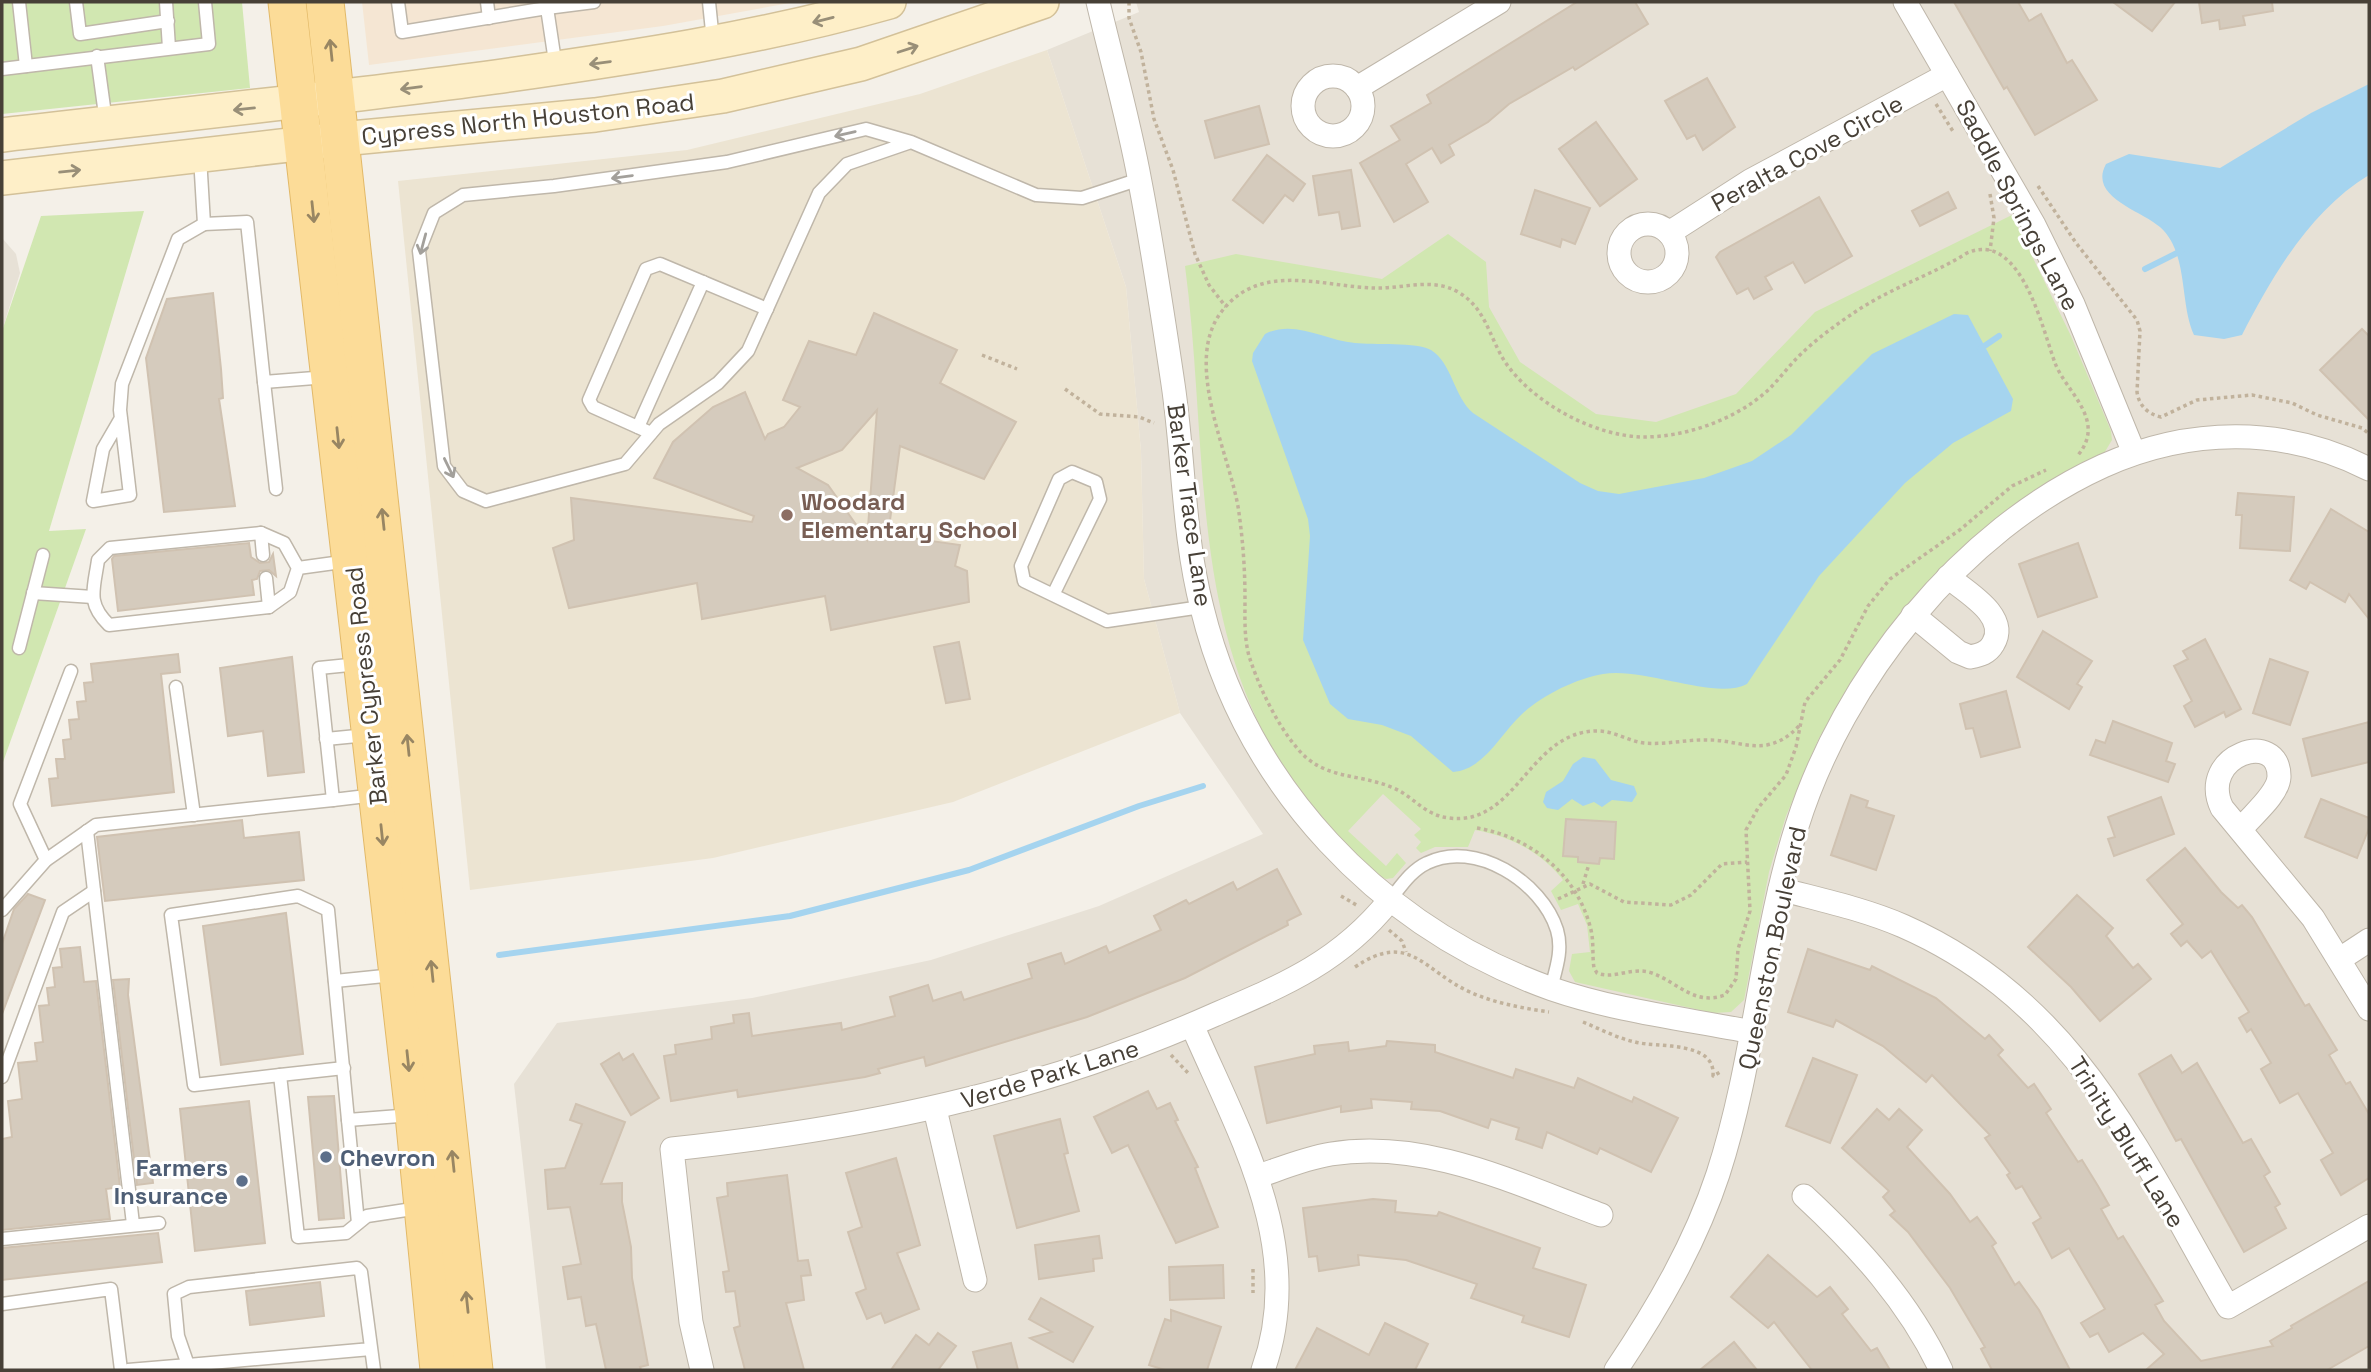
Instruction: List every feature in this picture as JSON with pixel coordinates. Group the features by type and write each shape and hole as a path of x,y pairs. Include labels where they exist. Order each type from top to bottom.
{"main road":[{"name":"Barker Cypress Road","path":"287,2 331,376 369,558 363,663 398,974 431,1114 423,1207 439,1370"},
{"name":"Barker Cypress Road","path":"326,2 341,139 369,558 431,1114 474,1370"},
{"name":"Cypress North Houston Road","path":"2,135 299,103 556,69 713,45 889,2"},
{"name":"Cypress North Houston Road","path":"2,178 341,139 595,115 723,96 861,64 1042,2"},
{"path":"713,45 723,96"}],"street":[{"name":"Barker Trace Lane","path":"1098,2 1140,179 1174,387 1190,544 1201,607 1224,679 1252,738 1284,789 1313,828 1350,867 1389,901 1478,957 1551,988 1619,1007 1752,1032"},
{"path":"1357,88 1499,2"},
{"name":"Saddle Springs Lane","path":"1905,2 2034,225 2073,304 2134,453"},
{"name":"Peralta Cove Circle","path":"1669,233 1750,181 1947,75"},
{"name":"Queenston Boulevard","path":"1616,1370 1644,1329 1698,1227 1718,1174 1737,1107 1780,889 1797,825 1816,777 1845,720 1913,615 1986,541 2017,518 2093,471 2134,453 2202,437 2241,435 2279,439 2318,448 2369,469"},
{"path":"1913,615 1958,652 1970,657 1991,649 1997,638 1997,624 1991,614 1948,577"},
{"path":"2241,829 2313,918 2369,1009"},
{"name":"Trinity Bluff Lane","path":"1780,889 1901,925 1979,967 2019,998 2054,1032 2088,1073 2116,1115 2228,1307 2369,1226"},
{"name":"Verde Park Lane","path":"702,1370 691,1322 672,1149 806,1134 935,1109 1092,1065 1192,1025 1299,976 1333,956 1364,932 1389,901"},
{"path":"2340,959 2369,940"},
{"path":"1192,1025 1259,1176 1274,1243 1278,1278 1275,1327 1263,1370"},
{"path":"935,1109 975,1280"},
{"path":"1259,1176 1331,1154 1376,1151 1419,1154 1459,1163 1601,1215"},
{"path":"1804,1196 1879,1273 1918,1327 1941,1370"}],"lane":[{"path":"19,2 26,66"},
{"path":"75,2 80,34 168,20"},
{"path":"166,2 169,48"},
{"path":"2,69 209,44 205,2"},
{"path":"398,2 402,32 489,18 546,5 594,2"},
{"path":"487,2 489,18"},
{"path":"709,2 713,45"},
{"path":"546,5 556,69"},
{"path":"97,56 106,123"},
{"path":"911,142 847,164 820,193 748,352 718,383 659,424 625,464 486,501 463,491 444,466 419,251 434,213 463,195 554,186 727,162 866,130 911,142 1036,195 1082,198 1140,179"},
{"path":"200,156 204,224"},
{"path":"121,418 103,449 93,500 130,495 121,418 122,384 178,239 204,224 247,222 276,489"},
{"path":"651,433 593,407 589,400 642,274 650,266 660,264 767,310"},
{"path":"638,427 703,282"},
{"path":"264,382 331,376"},
{"path":"1053,595 1100,499 1096,482 1072,472 1059,479 1021,566 1024,581 1053,595 1108,621 1201,607"},
{"path":"261,533 263,555"},
{"path":"261,533 284,543 298,568 290,592 269,607 110,625 96,612 93,597 98,560 110,548 261,533"},
{"path":"19,648 43,555"},
{"path":"298,568 369,558"},
{"path":"266,578 269,607"},
{"path":"33,593 93,597"},
{"path":"332,800 318,668 363,663"},
{"path":"46,860 20,804 71,671"},
{"path":"176,687 194,815"},
{"path":"326,739 371,735"},
{"path":"2,910 46,860 96,825 378,795"},
{"path":"87,831 133,1224"},
{"path":"1389,901 1410,874 1427,863 1447,857 1470,858 1495,865 1515,876 1536,896 1557,930 1560,952 1551,988"},
{"path":"2,1077 63,912 94,891"},
{"path":"344,1068 194,1085 171,915 298,896 328,910 344,1068 358,1223"},
{"path":"335,981 398,974"},
{"path":"280,1076 298,1237 346,1233 367,1216 423,1207"},
{"path":"348,1120 431,1114"},
{"path":"2,1239 159,1223"},
{"path":"188,1368 178,1336 174,1294 189,1287 357,1268 361,1272 374,1370"},
{"path":"2,1304 111,1289 121,1370"},
{"path":"128,1370 188,1368 371,1349"}],"path":[{"path":"1129,2 1129,18 1141,52 1154,119 1170,159 1191,241 1205,278 1226,307"},
{"path":"1932,99 1956,135"},
{"path":"1988,190 1994,209 1990,251"},
{"path":"1477,828 1507,835 1536,850 1558,870 1574,891 1588,921 1594,968 1597,973 1607,975 1630,970 1643,971 1697,998 1719,997 1729,992 1734,984 1738,949 1750,911 1752,891 1747,862 1746,830 1758,808 1786,775 1796,747 1799,726 1784,739 1762,746 1714,740 1650,743 1600,731 1584,733 1542,754 1510,793 1493,808 1462,818 1428,812 1392,787 1324,770 1301,753 1266,694 1247,646 1240,516 1232,475 1211,411 1208,385 1210,340 1216,320 1226,307 1257,287 1288,280 1309,279 1369,288 1420,284 1443,286 1474,304 1507,366 1538,394 1593,427 1623,435 1657,436 1696,429 1743,408 1770,389 1816,341 1861,308 1974,250 1990,251 2013,267 2029,290 2041,315 2057,368 2084,407 2087,433 2080,453"},
{"path":"982,355 1017,369"},
{"path":"1065,389 1100,414 1139,417 1154,423"},
{"path":"2161,417 2197,400 2252,395 2292,402 2317,415 2362,428 2369,434"},
{"path":"1582,885 1594,885 1624,902 1671,905 1691,895 1722,864 1747,862"},
{"path":"1555,901 1582,885 1589,864"},
{"path":"1340,897 1361,908"},
{"path":"1387,928 1402,941 1406,952"},
{"path":"1160,1059 1172,1055 1192,1077"},
{"path":"1253,1260 1253,1301"}],"shaded area":[{"path":"362,2 795,2 663,26 369,65"},
{"path":"1136,2 2369,2 2369,1370 546,1370 514,1084 557,1023 752,998 931,960 1099,906 1263,834 1180,713 1144,579 1141,451 1126,287 1047,50 1139,12"},
{"name":"Woodard Elementary School","path":"1047,50 1126,287 1141,451 1144,579 1180,713 953,802 713,858 470,890 398,181 687,150 920,94"},
{"path":"2,238 16,254 20,273 2,331"}],"green space":[{"path":"2,2 242,2 250,88 2,114"},
{"path":"144,211 49,531 86,529 2,765 2,331 41,216"},
{"path":"2012,215 2071,336 2111,431 2112,440 2103,455 1917,595 1867,658 1819,738 1786,816 1769,872 1744,1000 1731,1012 1713,1013 1575,982 1569,971 1572,954 1590,952 1587,925 1578,904 1561,910 1551,891 1563,880 1535,853 1500,836 1475,830 1468,847 1435,847 1421,853 1416,848 1421,842 1414,835 1421,829 1383,794 1348,831 1386,866 1397,853 1406,863 1393,878 1386,879 1368,868 1352,853 1324,821 1279,760 1246,695 1225,627 1211,557 1203,486 1185,266 1236,254 1382,279 1448,234 1486,262 1489,307 1520,362 1596,414 1656,422 1736,394 1815,312"}],"water":[{"path":"2369,84 2369,175 2329,206 2311,225 2266,290 2242,335 2224,339 2194,335 2186,308 2180,264 2169,238 2160,227 2110,194 2102,175 2106,164 2129,154 2220,168 2311,113"},
{"path":"1954,314 1968,315 2013,399 2011,411 1953,443 1905,483 1819,576 1747,684 1717,689 1620,673 1592,676 1540,700 1514,722 1483,758 1464,770 1453,772 1411,736 1382,725 1348,719 1330,704 1303,640 1310,536 1308,519 1252,361 1253,353 1265,334 1276,330 1298,329 1355,343 1425,347 1444,363 1461,398 1473,413 1580,483 1598,491 1619,494 1704,478 1752,461 1791,435 1872,354"},
{"path":"1583,757 1595,759 1611,780 1634,786 1637,794 1632,802 1612,800 1602,807 1594,802 1583,806 1572,799 1558,810 1547,808 1543,802 1546,792 1563,781 1573,764"}],"building":[{"path":"1577,2 1635,2 1648,24 1575,70 1573,67 1509,104 1488,122 1449,145 1454,155 1441,163 1432,148 1406,164 1428,202 1394,222 1360,163 1400,140 1391,126 1431,103 1427,95"},
{"path":"1954,2 2018,2 2029,21 2041,14 2067,63 2072,60 2097,100 2035,135 2007,87 2004,89"},
{"path":"2113,2 2175,2 2152,31"},
{"path":"2199,2 2272,2 2273,11 2243,16 2245,25 2220,29 2219,20 2202,23"},
{"path":"1707,78 1735,127 1703,150 1695,135 1687,139 1665,101"},
{"path":"1259,106 1269,144 1215,158 1205,121"},
{"path":"1596,122 1637,179 1600,206 1559,149"},
{"path":"1267,155 1305,184 1293,201 1285,195 1263,223 1233,200"},
{"path":"1351,170 1360,226 1342,229 1339,212 1319,215 1313,176"},
{"path":"1535,190 1590,208 1575,244 1562,239 1560,247 1521,234"},
{"path":"1948,192 1956,208 1920,226 1912,211"},
{"path":"1819,197 1852,256 1805,283 1793,262 1765,277 1772,289 1754,299 1748,288 1737,294 1716,257 1720,252"},
{"path":"213,293 223,398 219,399 235,506 164,512 146,358 167,299"},
{"path":"874,313 957,350 940,383 1016,422 984,479 900,446 888,535 960,545 955,566 967,571 969,602 831,630 825,596 702,619 697,583 569,608 553,548 574,540 571,498 752,522 754,516 654,478 673,442 713,407 745,392 765,439 768,434 784,427 800,407 783,400 809,341 856,355","holes":["877,410 867,540 828,485 797,468 842,450"]},
{"path":"2362,329 2369,336 2369,420 2320,370"},
{"path":"2238,493 2294,497 2290,551 2240,548 2242,515 2236,515"},
{"path":"2331,509 2369,532 2369,619 2349,594 2345,602 2310,582 2306,589 2290,580"},
{"path":"249,543 251,557 260,563 269,562 273,554 276,576 269,570 260,571 257,579 252,580 254,595 118,611 112,559 114,556"},
{"path":"2078,543 2097,597 2038,617 2019,564"},
{"path":"2043,631 2092,661 2077,684 2082,687 2069,709 2017,677"},
{"path":"2205,639 2241,709 2226,717 2224,712 2195,727 2184,706 2192,701 2174,666 2188,659 2183,651"},
{"path":"959,642 970,699 946,703 934,647"},
{"path":"178,654 180,672 161,674 174,792 52,806 49,779 58,778 56,759 65,759 63,740 71,739 69,720 79,719 77,702 86,701 84,683 93,682 91,664"},
{"path":"292,657 304,772 268,776 263,731 228,736 220,668"},
{"path":"2270,659 2308,672 2290,725 2253,713"},
{"path":"2006,691 2020,747 1981,757 1973,728 1966,729 1960,704"},
{"path":"2113,721 2172,743 2166,761 2175,764 2168,782 2090,755 2096,740 2105,743"},
{"path":"2369,722 2369,762 2312,776 2303,739"},
{"path":"1851,795 1868,801 1866,807 1894,816 1876,870 1831,855"},
{"path":"2161,797 2174,834 2114,856 2108,839 2115,837 2108,817"},
{"path":"2321,799 2369,818 2369,828 2357,858 2305,837"},
{"path":"1566,819 1616,822 1614,859 1600,858 1599,864 1578,862 1578,857 1563,856"},
{"path":"242,820 244,838 299,832 304,880 105,901 97,837"},
{"path":"2185,848 2221,892 2238,908 2242,905 2252,917 2305,1006 2309,1004 2337,1050 2329,1055 2346,1084 2350,1082 2369,1114 2369,1178 2341,1195 2321,1160 2333,1153 2298,1093 2280,1103 2261,1069 2271,1063 2251,1029 2247,1032 2239,1018 2249,1012 2211,951 2202,958 2187,941 2181,946 2171,934 2183,924 2147,880"},
{"path":"1277,869 1301,914 1287,921 1288,925 1185,978 1087,1017 926,1066 924,1057 878,1069 880,1073 865,1077 738,1097 737,1090 671,1101 664,1056 676,1054 675,1045 712,1039 711,1027 734,1023 733,1015 749,1013 752,1036 841,1023 842,1030 895,1016 890,997 928,985 933,1001 961,992 964,1000 1032,978 1028,964 1061,953 1065,964 1106,946 1109,953 1161,930 1154,916 1186,900 1189,904 1233,882 1237,890"},
{"path":"28,894 45,900 2,1014 2,944 14,909"},
{"path":"2077,895 2113,928 2106,936 2133,968 2138,964 2151,979 2100,1021 2071,987 2028,947"},
{"path":"286,913 303,1054 221,1065 203,926"},
{"path":"80,947 84,982 96,981 120,1187 106,1189 110,1219 2,1230 2,1139 12,1137 8,1101 22,1099 18,1063 37,1061 35,1043 43,1042 39,1006 49,1005 47,988 55,987 53,968 62,967 60,949"},
{"path":"1808,949 1870,970 1872,966 1936,998 1985,1039 1989,1035 2003,1050 1998,1055 2028,1088 2034,1084 2051,1109 2046,1113 2078,1162 2082,1160 2109,1205 2101,1209 2118,1239 2123,1236 2163,1301 2155,1305 2164,1321 2201,1361 2273,1346 2270,1341 2292,1328 2291,1326 2369,1281 2369,1346 2327,1370 2146,1370 2164,1354 2143,1333 2109,1352 2098,1333 2090,1337 2081,1323 2105,1309 2069,1248 2052,1258 2033,1223 2041,1218 2022,1186 2016,1189 2007,1175 2010,1173 1985,1138 1990,1135 1932,1075 1926,1082 1883,1046 1836,1020 1833,1027 1788,1012"},
{"path":"129,979 128,995 153,1183 137,1185 113,980"},
{"path":"1387,1041 1435,1045 1435,1052 1513,1078 1516,1069 1574,1088 1578,1078 1632,1102 1634,1097 1678,1118 1651,1172 1600,1148 1597,1154 1547,1132 1542,1148 1516,1139 1519,1128 1491,1119 1488,1128 1440,1111 1411,1109 1412,1102 1371,1099 1372,1108 1341,1112 1341,1106 1267,1123 1255,1067 1315,1054 1314,1046 1348,1042 1349,1051 1386,1046"},
{"path":"619,1053 623,1060 633,1054 659,1098 631,1115 601,1064"},
{"path":"2171,1055 2182,1073 2197,1063 2243,1143 2251,1139 2270,1172 2264,1176 2280,1204 2275,1207 2286,1228 2244,1252 2181,1139 2176,1141 2139,1074"},
{"path":"1813,1058 1857,1075 1830,1143 1786,1126"},
{"path":"1148,1091 1157,1109 1170,1103 1178,1120 1175,1121 1198,1167 1195,1168 1218,1227 1176,1243 1128,1145 1112,1153 1094,1117"},
{"name":"Chevron","path":"334,1096 344,1218 319,1220 308,1097"},
{"path":"249,1101 265,1243 195,1251 180,1109"},
{"path":"576,1104 625,1122 601,1184 622,1183 622,1202 631,1247 632,1278 648,1365 640,1367 641,1370 606,1370 596,1324 586,1326 581,1297 568,1299 563,1267 581,1264 570,1207 548,1209 545,1170 565,1168 582,1124 570,1120"},
{"path":"1877,1109 1889,1120 1899,1109 1922,1130 1907,1147 1950,1194 1970,1222 1977,1217 1996,1243 1992,1246 2015,1285 2019,1282 2039,1310 2070,1370 1992,1370 1981,1349 1985,1347 1950,1288 1908,1232 1890,1215 1895,1211 1883,1197 1889,1191 1842,1148"},
{"path":"1060,1119 1068,1153 1064,1154 1079,1211 1017,1228 994,1136"},
{"path":"896,1158 920,1245 897,1253 919,1309 885,1323 881,1313 867,1319 856,1293 866,1289 848,1232 862,1227 846,1173"},
{"path":"787,1175 798,1261 808,1260 811,1275 801,1276 804,1300 786,1303 804,1370 745,1370 734,1328 740,1326 735,1291 726,1292 723,1272 729,1271 717,1198 728,1196 727,1183"},
{"path":"1373,1199 1396,1201 1395,1212 1437,1216 1439,1212 1540,1248 1533,1268 1586,1285 1569,1337 1522,1322 1524,1316 1471,1298 1477,1284 1406,1260 1358,1255 1359,1265 1319,1271 1317,1256 1309,1257 1303,1208"},
{"path":"158,1233 162,1262 2,1280 2,1248"},
{"path":"1099,1236 1102,1258 1093,1259 1094,1271 1039,1279 1035,1245"},
{"path":"1768,1255 1817,1297 1830,1287 1848,1309 1842,1314 1871,1351 1877,1348 1890,1370 1812,1370 1774,1322 1768,1328 1731,1297"},
{"path":"1223,1265 1224,1298 1170,1300 1169,1267"},
{"path":"320,1282 324,1316 250,1325 246,1291"},
{"path":"1041,1298 1093,1327 1073,1362 1030,1338 1052,1332 1029,1319"},
{"path":"1171,1310 1221,1327 1207,1370 1165,1370 1149,1365 1165,1319 1171,1321"},
{"path":"1385,1323 1428,1344 1415,1370 1295,1370 1317,1328 1369,1355"},
{"path":"938,1333 956,1346 938,1370 891,1370 916,1335 929,1345"},
{"path":"1734,1342 1757,1370 1700,1370"},
{"path":"1011,1343 1018,1370 978,1370 973,1352"}],"waterway":[{"path":"2145,269 2181,251"},
{"path":"1980,349 1999,336"},
{"path":"499,955 790,916 969,870 1139,806 1203,786"}],"place":[{"name":"Woodard Elementary School","path":"787,515"},
{"name":"Chevron","path":"326,1157"},
{"name":"Farmers Insurance","path":"242,1181"}]}
